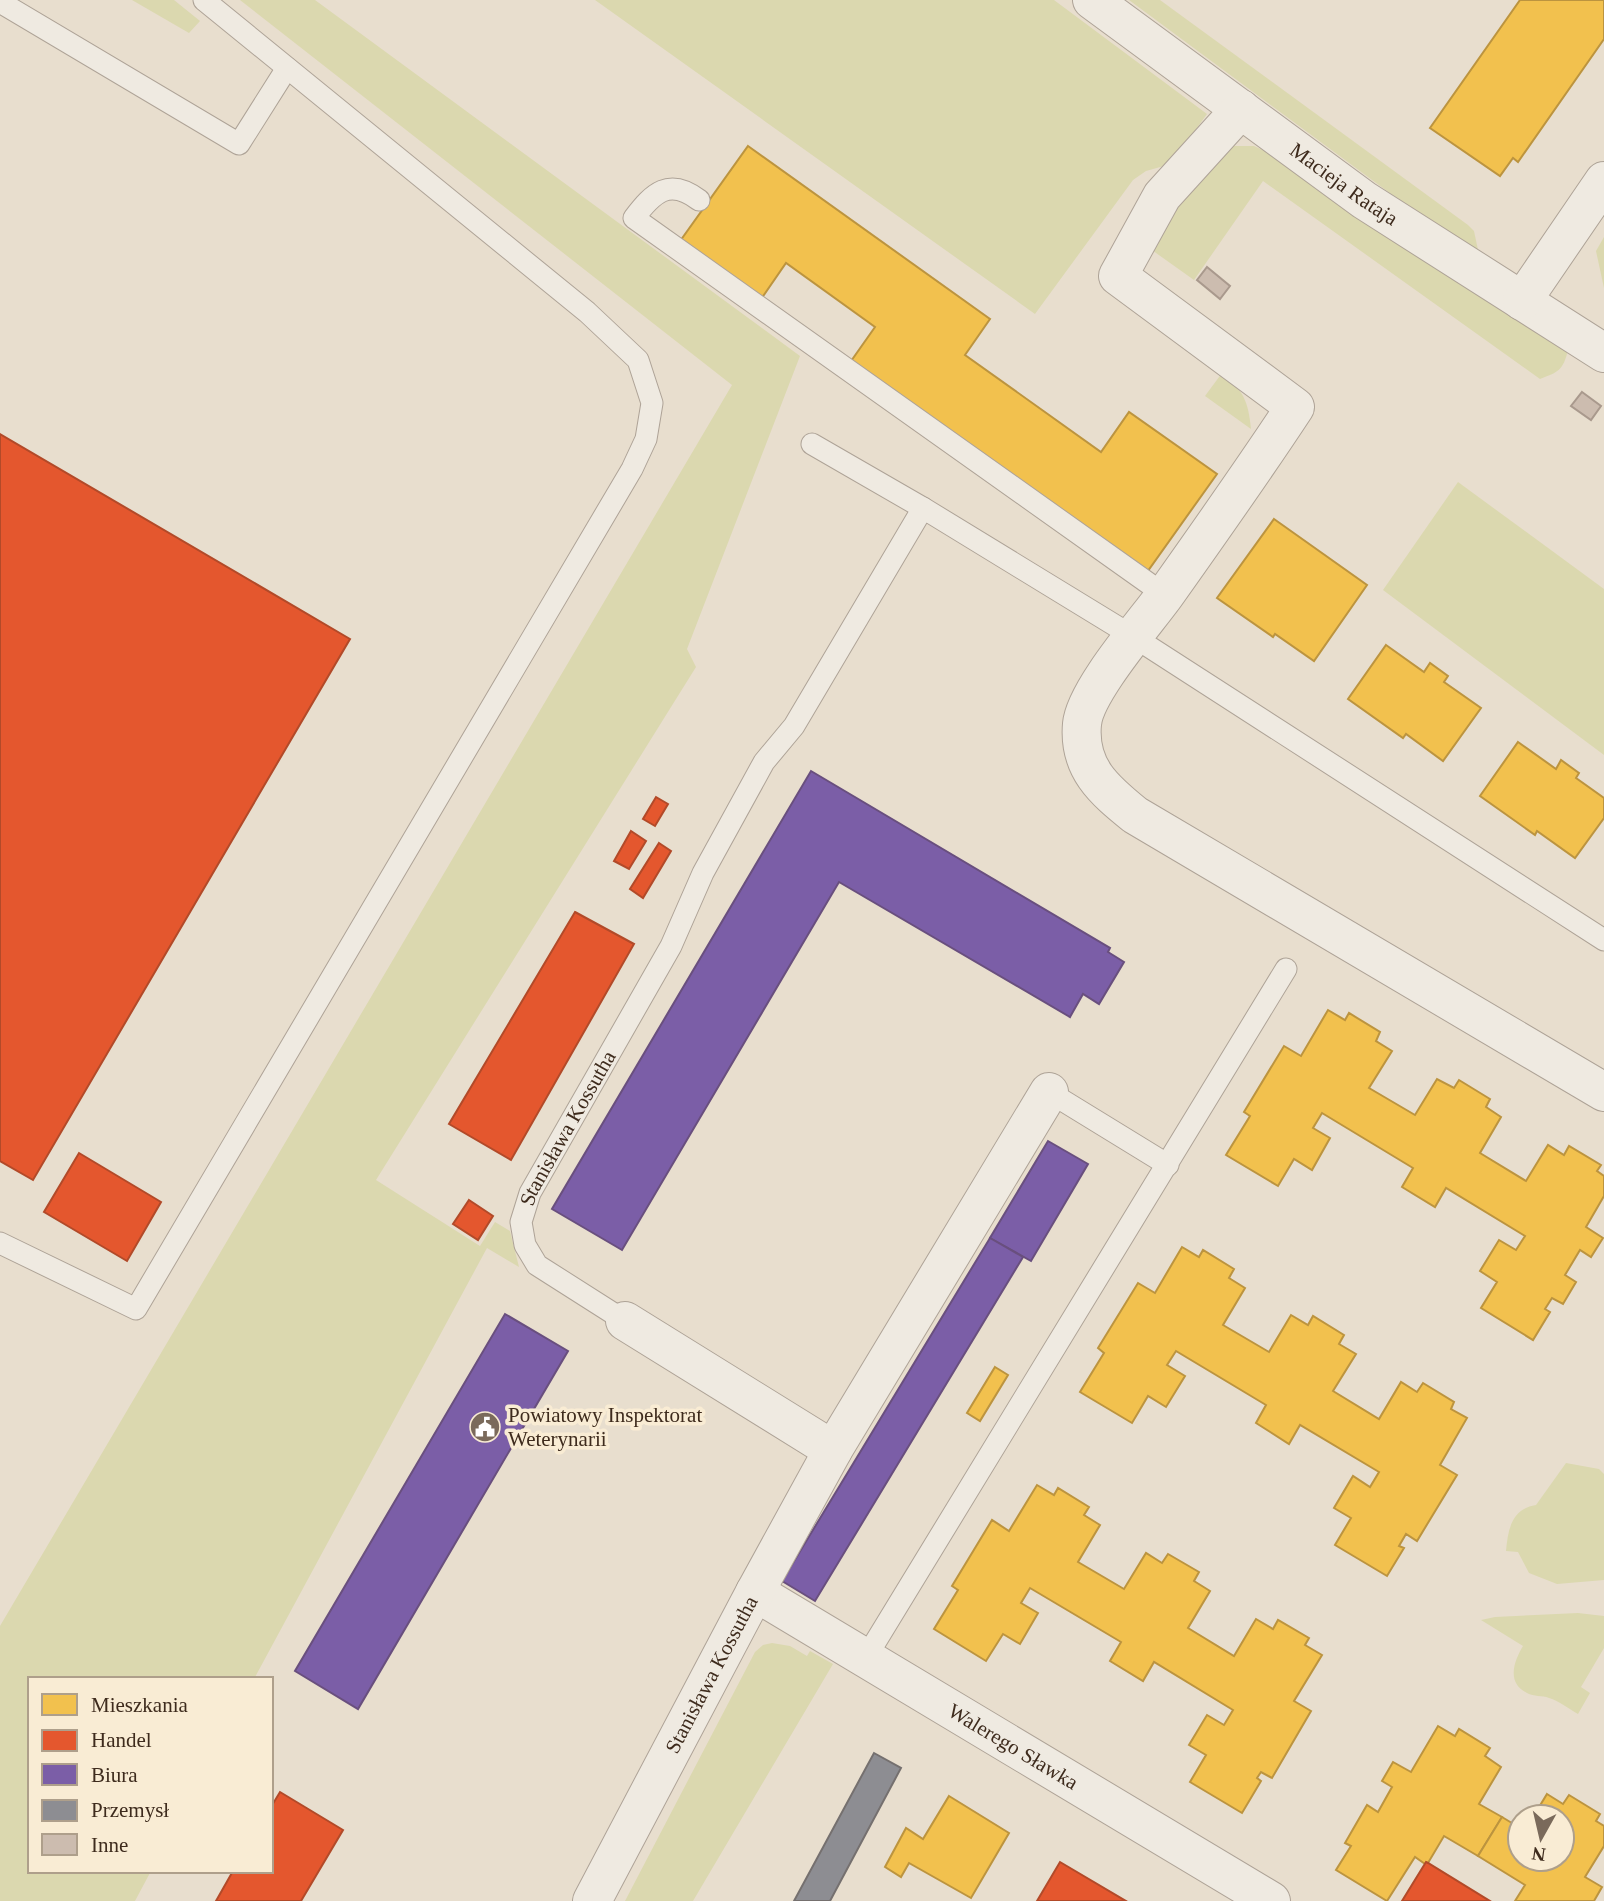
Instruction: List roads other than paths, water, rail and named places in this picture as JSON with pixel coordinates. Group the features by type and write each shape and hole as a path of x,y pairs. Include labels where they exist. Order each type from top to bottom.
{"street":[{"name":"Macieja Rataja","path":"1092,0 1364,200 1604,353"},
{"path":"1241,109 1162,196 1118,276 1295,407 1165,595 1092,694 1082,723 1084,757 1105,791 1136,815 1604,1092"},
{"path":"1522,301 1604,181"},
{"name":"Stanisława Kossutha","path":"592,1901 833,1450 1049,1092"},
{"name":"Stanisława Kossutha","path":"625,1321 833,1450"},
{"name":"Walerego Sławka","path":"755,1592 1271,1901"}],"lane":[{"path":"0,1243 136,1309 619,492 646,439 652,403 638,360 587,312 204,0"},
{"path":"0,2 239,144 286,68"},
{"path":"699,200 690,193 677,189 663,189 650,198 634,218 1165,595"},
{"path":"812,444 923,508 1134,637 1604,940"},
{"name":"Stanisława Kossutha","path":"625,1321 537,1265 525,1245 521,1222 530,1193 671,946 703,873 764,762 794,726 923,508"},
{"path":"865,1659 1286,969"},
{"path":"1049,1092 1168,1165"}],"place":[{"name":"Powiatowy Inspektorat Weterynarii","path":"485,1427"}]}
